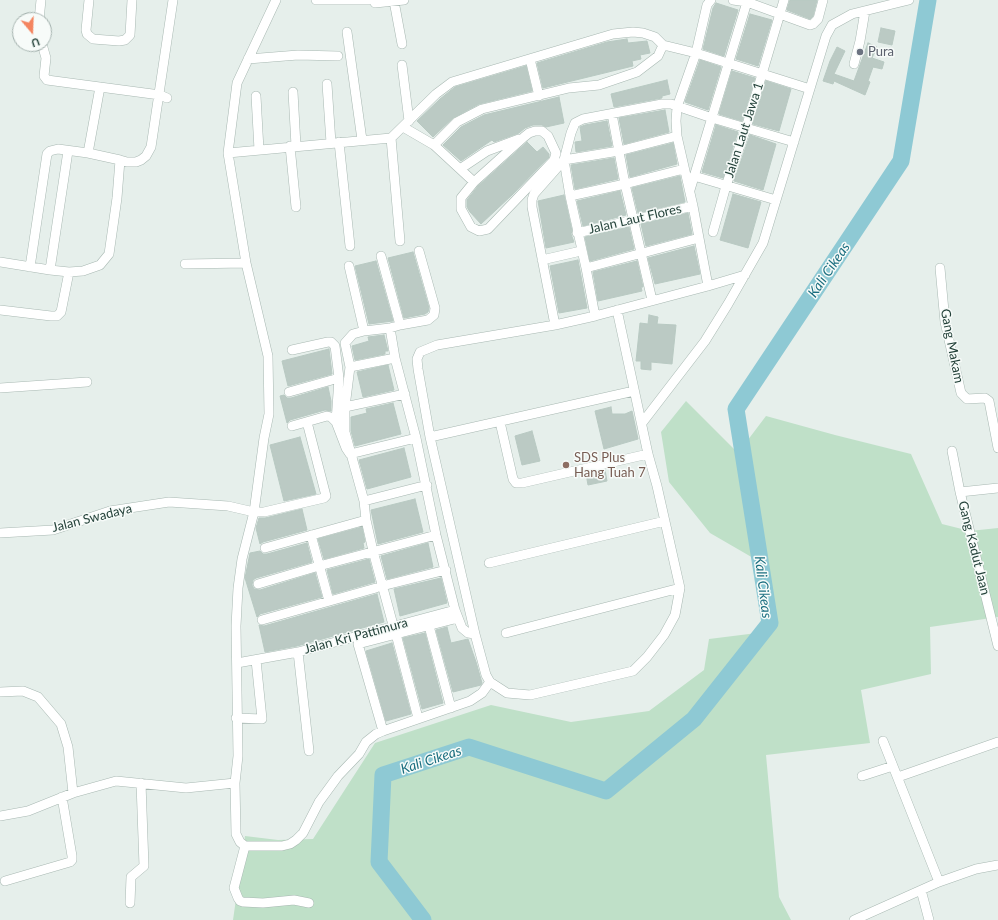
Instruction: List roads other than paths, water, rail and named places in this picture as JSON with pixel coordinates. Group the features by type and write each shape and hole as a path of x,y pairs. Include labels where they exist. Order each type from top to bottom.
{"street":[{"path":"40,12 41,0"},
{"path":"89,0 86,30 87,34 93,39 119,42 125,40 130,35 132,0"},
{"path":"30,267 48,152 54,150 68,151 127,162 136,162 146,156 151,147 163,97 174,0"},
{"path":"276,0 237,83 228,153 246,263 268,356 268,414 254,512 242,559 238,588 236,626 236,718 238,756 235,783 236,834 240,842 245,846 282,846 290,844 303,833 319,802 338,776 359,754 366,742 376,734 383,731 470,701 482,693 490,682"},
{"path":"316,0 370,0"},
{"path":"375,0 375,3 404,0"},
{"path":"708,286 693,206 677,136 677,106 696,53 706,6 712,0"},
{"path":"733,0 747,2 810,25 818,19 823,0"},
{"name":"Jalan Laut Jawa 1","path":"713,232 784,0"},
{"path":"642,423 705,341 763,243 794,142 808,89 826,36 832,25 852,14 909,0"},
{"path":"394,1 402,44"},
{"path":"690,193 747,2"},
{"path":"854,64 860,41 865,11"},
{"path":"347,32 362,140"},
{"path":"228,153 391,138 436,94 452,82 613,34 633,32 643,33 655,37 668,46 762,73 808,89"},
{"path":"434,145 457,122 482,109 570,88 599,85 637,72 658,56 668,46"},
{"path":"44,52 46,58 44,73 45,79 163,97"},
{"path":"248,59 298,55 338,56"},
{"path":"530,59 539,96"},
{"path":"402,64 406,124 434,145 474,182"},
{"path":"327,84 350,246"},
{"path":"88,154 100,87"},
{"path":"293,92 293,146 296,207"},
{"path":"256,96 259,150"},
{"path":"595,316 586,268 577,232 564,160 570,133 575,123 583,119 662,104 670,104 794,142"},
{"path":"612,114 625,184 652,300"},
{"path":"542,131 548,136 555,150 556,156 488,229 483,231 476,230 471,227 461,209 461,198 474,182 529,133 542,131"},
{"path":"555,324 532,200 534,194 564,160 619,151 677,136"},
{"path":"460,169 487,151 524,137"},
{"path":"391,138 400,241"},
{"path":"50,270 68,151"},
{"path":"0,262 69,272 83,271 100,265 109,254 117,198 120,160"},
{"path":"570,196 684,170"},
{"path":"694,176 776,200"},
{"name":"Jalan Laut Flores","path":"577,232 693,206"},
{"path":"586,268 699,238"},
{"path":"418,718 395,630 379,587 366,520 364,501 345,432 345,408 350,367 345,343 353,334 428,320 434,315 434,308 419,250"},
{"path":"542,260 581,251"},
{"path":"381,256 400,325"},
{"path":"185,264 246,263"},
{"path":"349,266 364,332"},
{"name":"Gang Makam","path":"940,268 946,322 961,393 967,399 985,398 988,401 998,448"},
{"path":"0,310 57,316 61,312 69,272"},
{"path":"617,310 648,454 657,486 680,588 674,615 664,635 647,657 633,671 530,695 507,693 490,682 486,675 475,634 430,437 418,369 417,359 420,352 437,345 595,316 745,275"},
{"path":"390,328 395,358 416,438 427,485 436,535 456,614 462,628 468,633 475,634"},
{"path":"292,350 331,342 336,346 339,378 336,422"},
{"path":"350,367 395,358"},
{"path":"289,392 339,378"},
{"path":"0,388 88,382"},
{"path":"430,437 634,391"},
{"path":"345,408 405,394"},
{"path":"292,426 327,416 334,418 346,448 350,454"},
{"name":"Jalan Swadaya","path":"0,534 53,530 110,511 169,502 228,506 254,512 264,512 324,498 326,496 307,422"},
{"path":"500,422 513,479 516,483 522,483 648,454"},
{"path":"350,454 416,438"},
{"name":"Gang Kadut Jaan","path":"952,451 960,492 998,646"},
{"path":"364,501 427,485"},
{"path":"960,492 998,488"},
{"path":"266,548 366,520"},
{"path":"489,563 665,521"},
{"path":"311,535 329,600"},
{"path":"258,584 436,535"},
{"path":"262,620 329,600 446,570"},
{"path":"506,633 680,588"},
{"path":"383,731 358,644 395,630 429,626 456,614"},
{"name":"Jalan Kri Pattimura","path":"237,663 298,652 395,630 456,614"},
{"path":"429,626 451,708"},
{"path":"298,652 309,751"},
{"path":"236,718 262,719 256,660"},
{"path":"0,692 24,691 38,697 61,724 68,747 73,793"},
{"path":"883,741 939,882"},
{"path":"898,778 998,742"},
{"path":"862,776 893,766"},
{"path":"0,816 28,810 73,793 116,781 186,788 235,783"},
{"path":"130,903 131,877 144,866 141,783"},
{"path":"5,881 70,862 72,860 62,797"},
{"path":"245,846 234,888 240,901 263,903 294,900 309,903"},
{"path":"854,920 939,882 976,869 998,865"},
{"path":"921,890 929,920"}],"waterway":[{"name":"Kali Cikeas","path":"423,920 379,862 383,775 469,747 606,791 694,719 770,623 736,409 901,161 928,0"}],"place":[{"name":"Pura","path":"860,52"},
{"name":"SDS Plus Hang Tuah 7","path":"566,465"}]}
